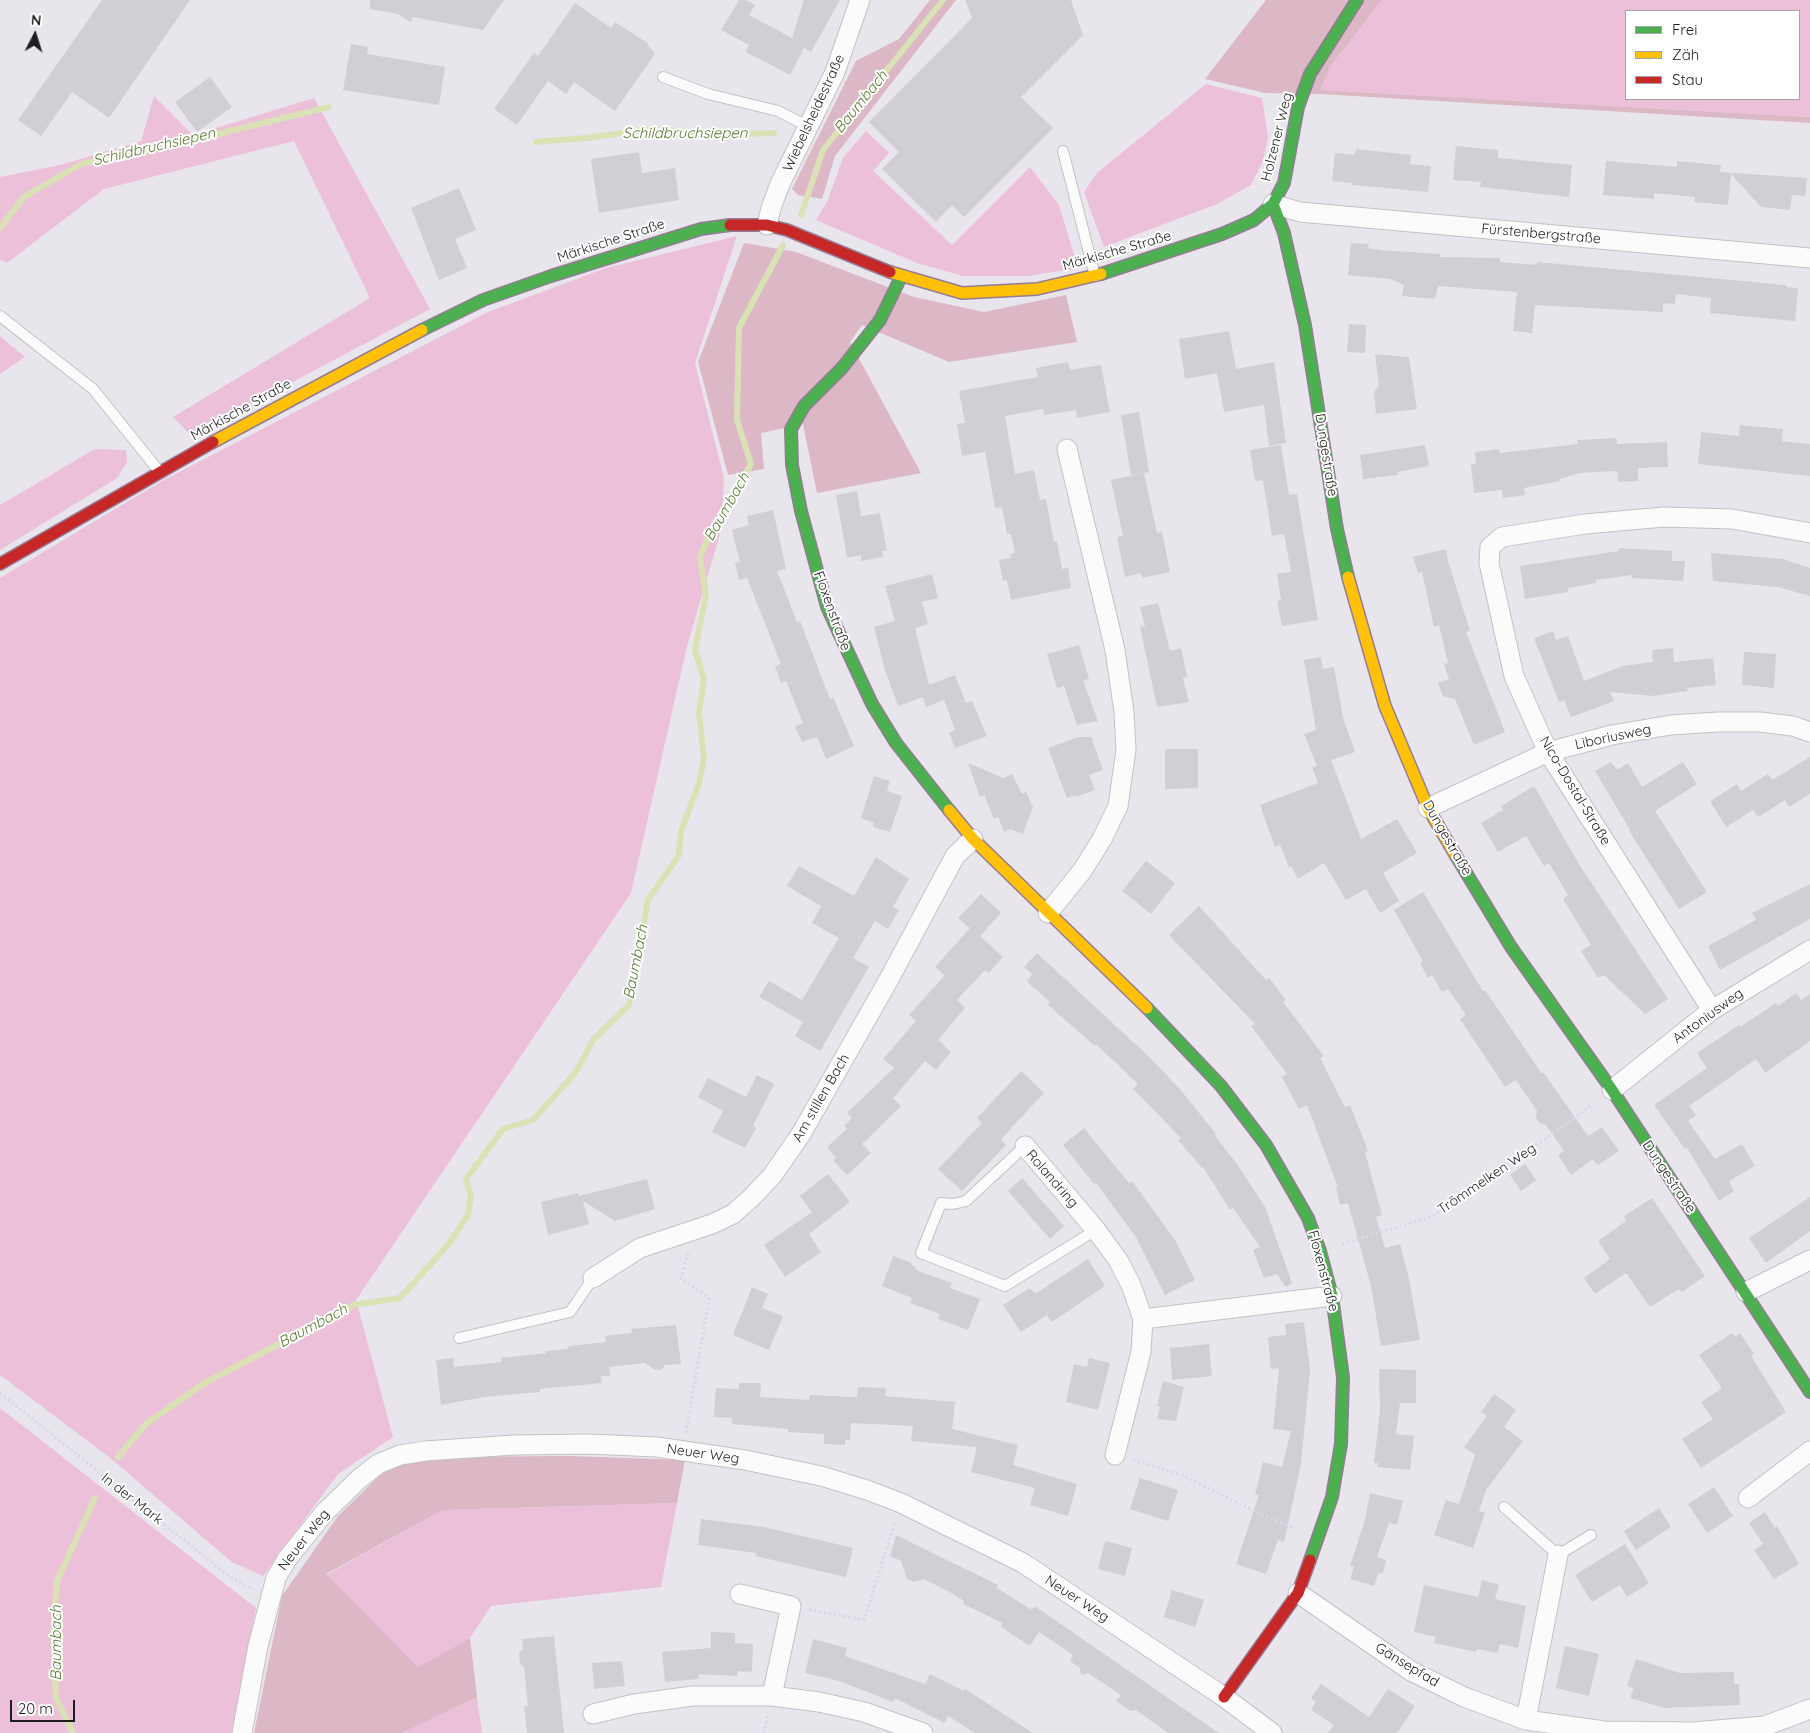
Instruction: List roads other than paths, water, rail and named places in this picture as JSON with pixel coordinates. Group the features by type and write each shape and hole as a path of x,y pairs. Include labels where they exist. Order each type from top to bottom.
{"street":[{"name":"Wiebelsheidestraße","path":"767,226 771,208 780,184 835,72 860,0"},
{"name":"Holzener Weg","path":"1273,204 1284,183 1298,106 1310,74 1356,0"},
{"name":"Fürstenbergstraße","path":"1273,204 1300,212 1810,258"},
{"name":"Märkische Straße","path":"0,564 159,472 353,366 483,300 622,252 701,229 730,225 767,226 787,230 901,277 962,293 1037,288 1096,276 1222,234 1254,220 1273,204"},
{"name":"Dungestraße","path":"1273,204 1284,233 1305,325 1337,529 1354,604 1385,706 1413,776 1428,808 1511,947 1612,1090 1810,1392"},
{"name":"Floxenstraße","path":"901,277 880,320 842,368 804,406 792,429 792,465 810,550 828,607 872,704 896,742 928,786 973,839 1176,1036 1221,1086 1276,1162 1308,1218 1320,1251 1332,1296 1343,1377 1341,1444 1332,1497 1298,1593 1224,1697"},
{"path":"1048,913 1082,871 1106,831 1118,806 1126,750 1123,704 1115,650 1067,449"},
{"name":"Nico-Dostal-Straße","path":"1712,1010 1548,752 1514,676 1489,563 1490,547 1502,537 1585,524 1664,517 1732,519 1810,533"},
{"name":"Liboriusweg","path":"1428,808 1548,752 1612,735 1671,725 1760,722 1793,726 1810,732"},
{"name":"Am stillen Bach","path":"593,1278 640,1248 690,1232 732,1214 772,1176 801,1134 888,981 955,856 973,839"},
{"name":"Antoniusweg","path":"1612,1090 1712,1010 1810,950"},
{"name":"Rolandring","path":"1025,1146 1096,1230 1122,1268 1131,1285 1143,1319 1141,1352 1115,1455"},
{"path":"1746,1292 1810,1260"},
{"path":"1143,1319 1332,1296"},
{"name":"Neuer Weg","path":"242,1733 269,1597 276,1578 287,1559 325,1512 372,1469 400,1455 425,1451 514,1445 589,1444 683,1450 745,1460 821,1476 867,1490 901,1504 1023,1563 1224,1697 1265,1731"},
{"path":"1748,1498 1810,1451"},
{"path":"1526,1720 1558,1555"},
{"name":"Gänsepfad","path":"1298,1593 1411,1671 1464,1697 1526,1720 1604,1731 1694,1732 1765,1726 1810,1709"},
{"path":"740,1594 791,1606 772,1696"},
{"path":"593,1714 634,1704 693,1696 772,1696 819,1702 864,1712 923,1733"}],"lane":[{"path":"663,77 708,94 778,111 809,128"},
{"path":"1063,151 1096,276"},
{"path":"0,316 93,389 159,472"},
{"name":"Rolandring","path":"1025,1146 966,1200 953,1204 941,1203 921,1253 1005,1286 1096,1230"},
{"path":"459,1338 570,1312 593,1278"},
{"path":"1504,1507 1558,1555 1591,1534"}],"waterway":[{"name":"Baumbach","path":"801,215 823,150 943,0"},
{"name":"Schildbruchsiepen","path":"0,228 24,197 81,164 177,144 329,107"},
{"name":"Schildbruchsiepen","path":"536,142 587,138 642,130 737,134 774,133"},
{"name":"Baumbach","path":"118,1457 146,1424 203,1384 353,1305 400,1298 448,1245 468,1215 471,1196 466,1179 503,1129 533,1120 576,1072 593,1040 629,1005 648,900 679,855 681,831 699,783 704,759 699,713 704,679 695,650 706,595 700,558 707,540 751,464 737,420 739,328 783,245"},
{"name":"Baumbach","path":"73,1733 56,1698 53,1634 57,1581 95,1498"}]}
